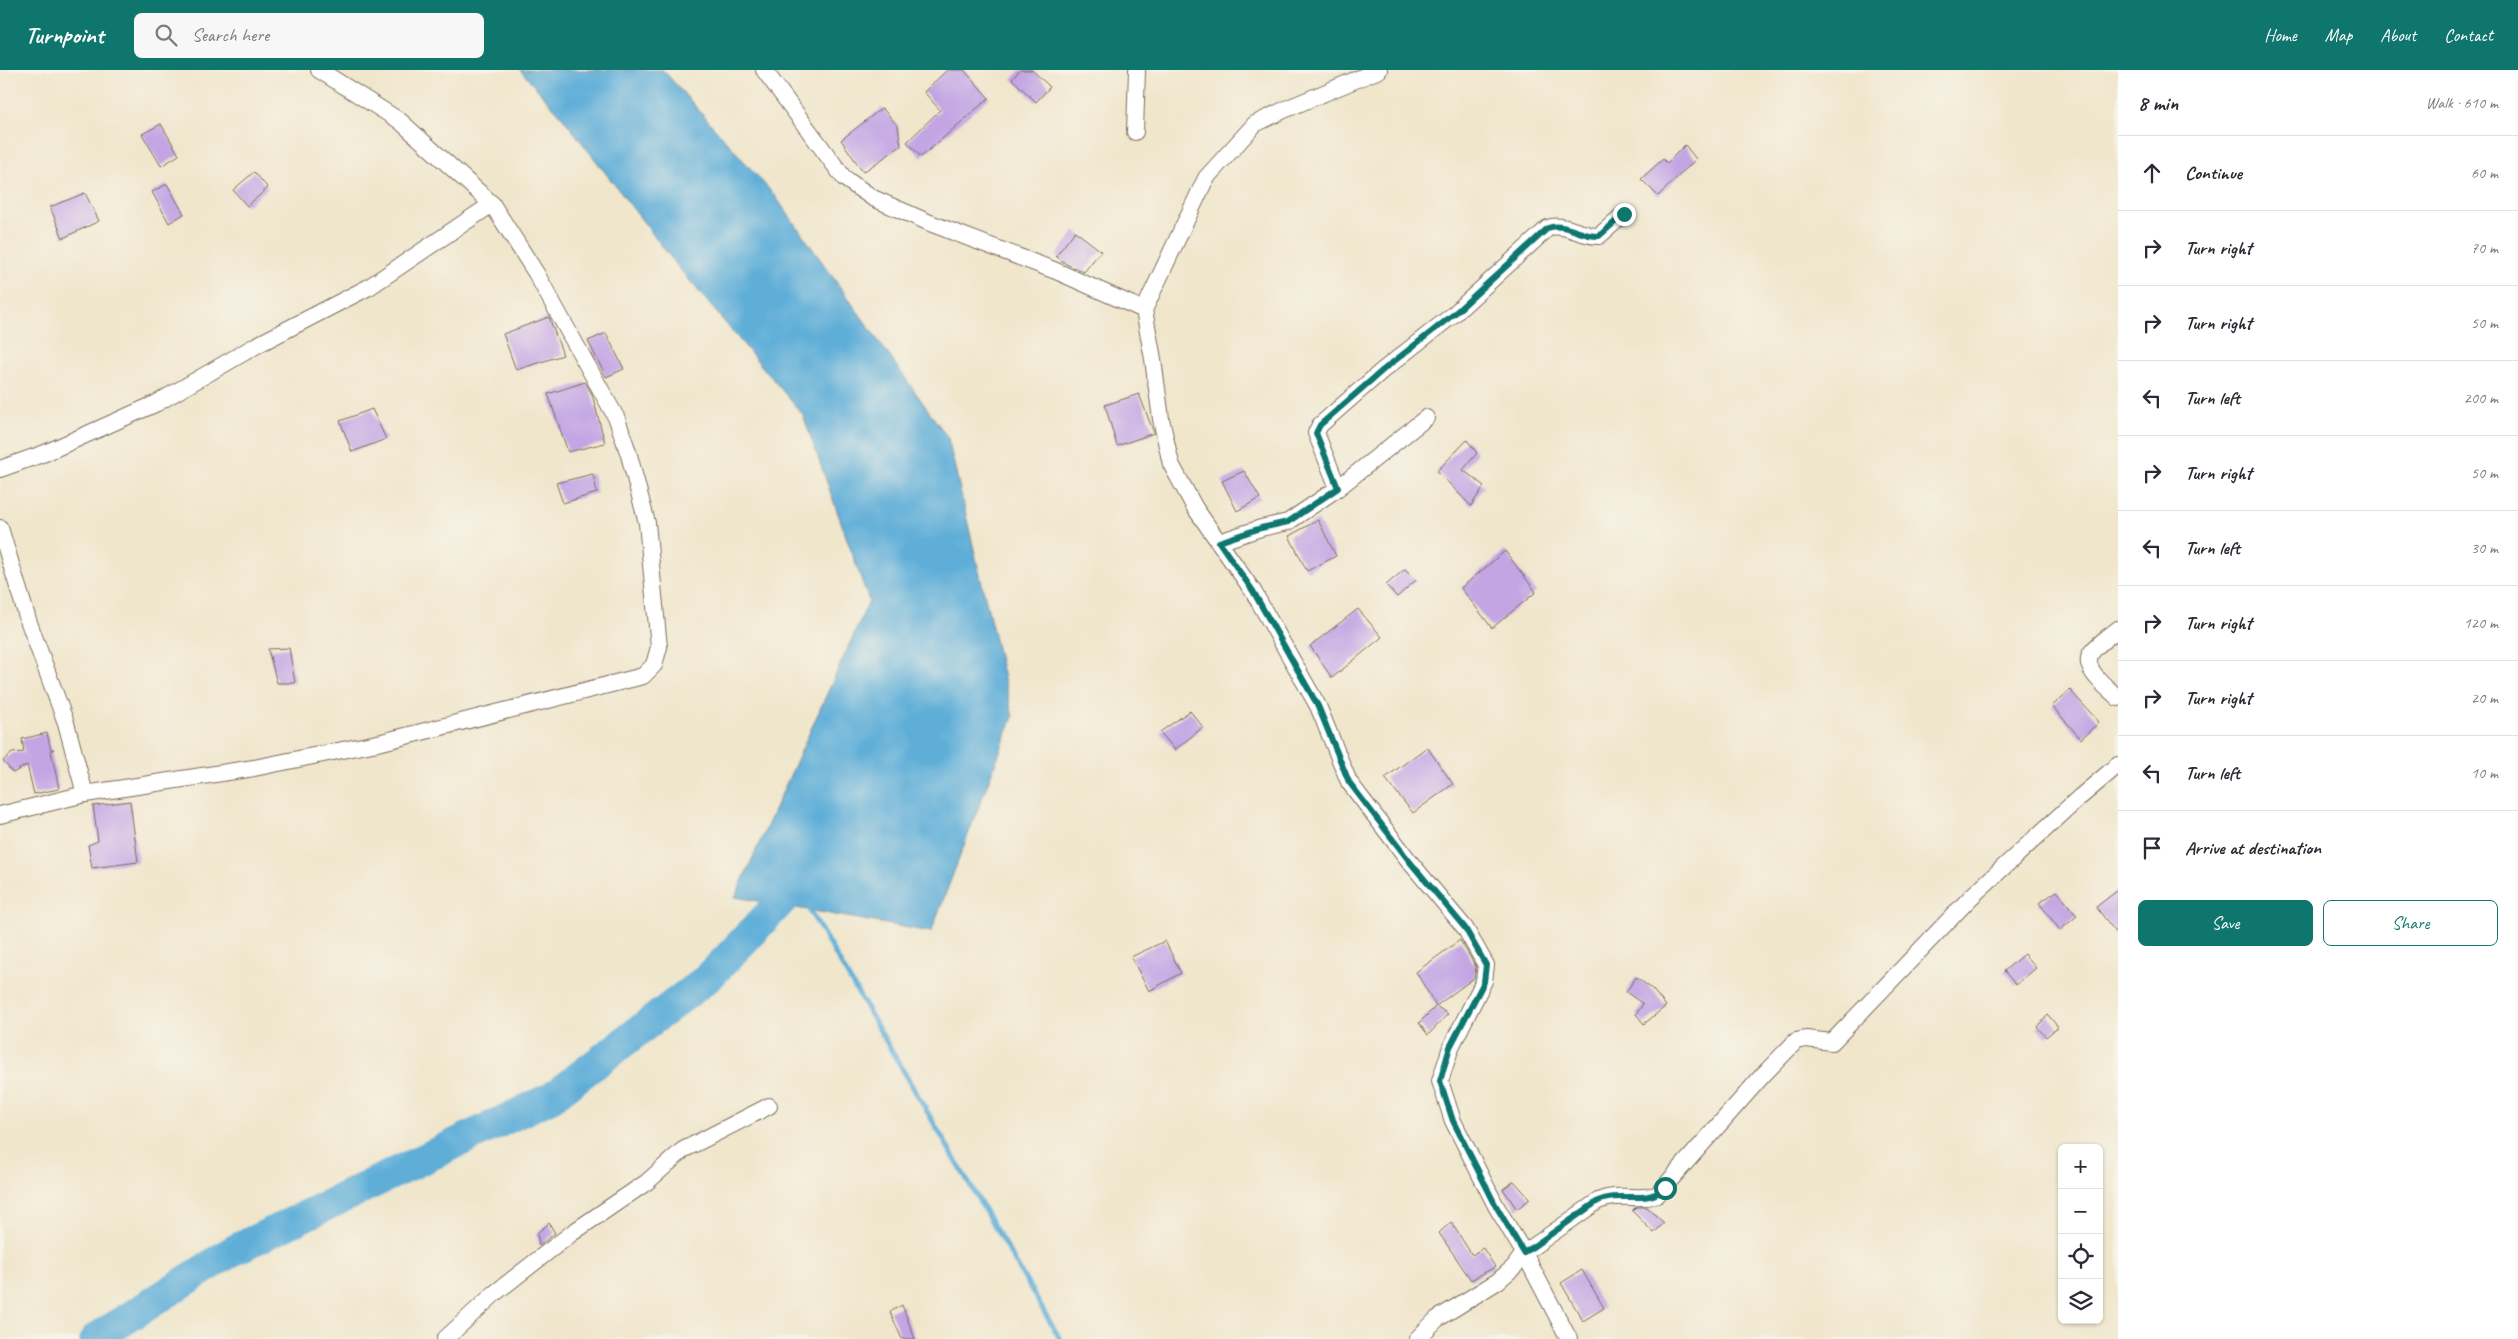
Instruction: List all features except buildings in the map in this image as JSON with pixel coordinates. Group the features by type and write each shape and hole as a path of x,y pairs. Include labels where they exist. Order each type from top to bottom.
{"street":[{"path":"0,815 85,794 254,768 382,742 643,676 654,665 659,647 647,523 617,419 536,273 492,204 400,121 319,70"},
{"path":"764,70 844,178 873,198 930,223 1056,271 1144,310"},
{"path":"1135,132 1137,70"},
{"path":"1379,70 1255,124 1206,178 1144,310 1161,418 1171,464 1196,508 1253,591 1318,706 1349,782 1410,862 1465,928 1486,965 1484,982 1450,1047 1440,1081 1453,1121 1496,1206 1524,1253 1569,1339"},
{"path":"0,469 45,453 157,403 257,345 369,287 492,204"},
{"path":"1338,488 1316,433 1320,425 1383,370 1454,314 1548,228 1554,226 1562,227 1599,236 1624,214"},
{"path":"1219,542 1261,528 1288,522 1338,488 1426,418"},
{"path":"0,528 28,620 66,723 85,794"},
{"path":"2118,628 2091,653 2089,663 2093,672 2118,698"},
{"path":"1417,1339 1437,1319 1498,1281 1514,1266 1524,1253 1607,1197 1632,1196 1649,1198 1657,1195 1762,1076 1796,1041 1806,1039 1832,1042 1972,896 2080,797 2118,765"},
{"path":"445,1339 495,1293 572,1233 647,1182 683,1150 769,1106"}],"water":[{"path":"520,70 663,70 775,196 948,438 1013,717 931,932 735,897 869,601 803,415 679,268 563,118"}],"waterway":[{"path":"95,1339 234,1250 552,1097 709,977 806,875"},
{"path":"807,906 1060,1339"}],"route":[{"path":"1624,214 1599,236 1562,227 1554,226 1548,228 1454,314 1383,370 1320,425 1316,433 1338,488 1288,522 1261,528 1219,542 1253,591 1318,706 1349,782 1410,862 1465,928 1486,965 1484,982 1450,1047 1440,1081 1453,1121 1496,1206 1524,1253 1598,1201 1607,1197 1632,1196 1649,1198 1657,1195 1665,1188"}]}
